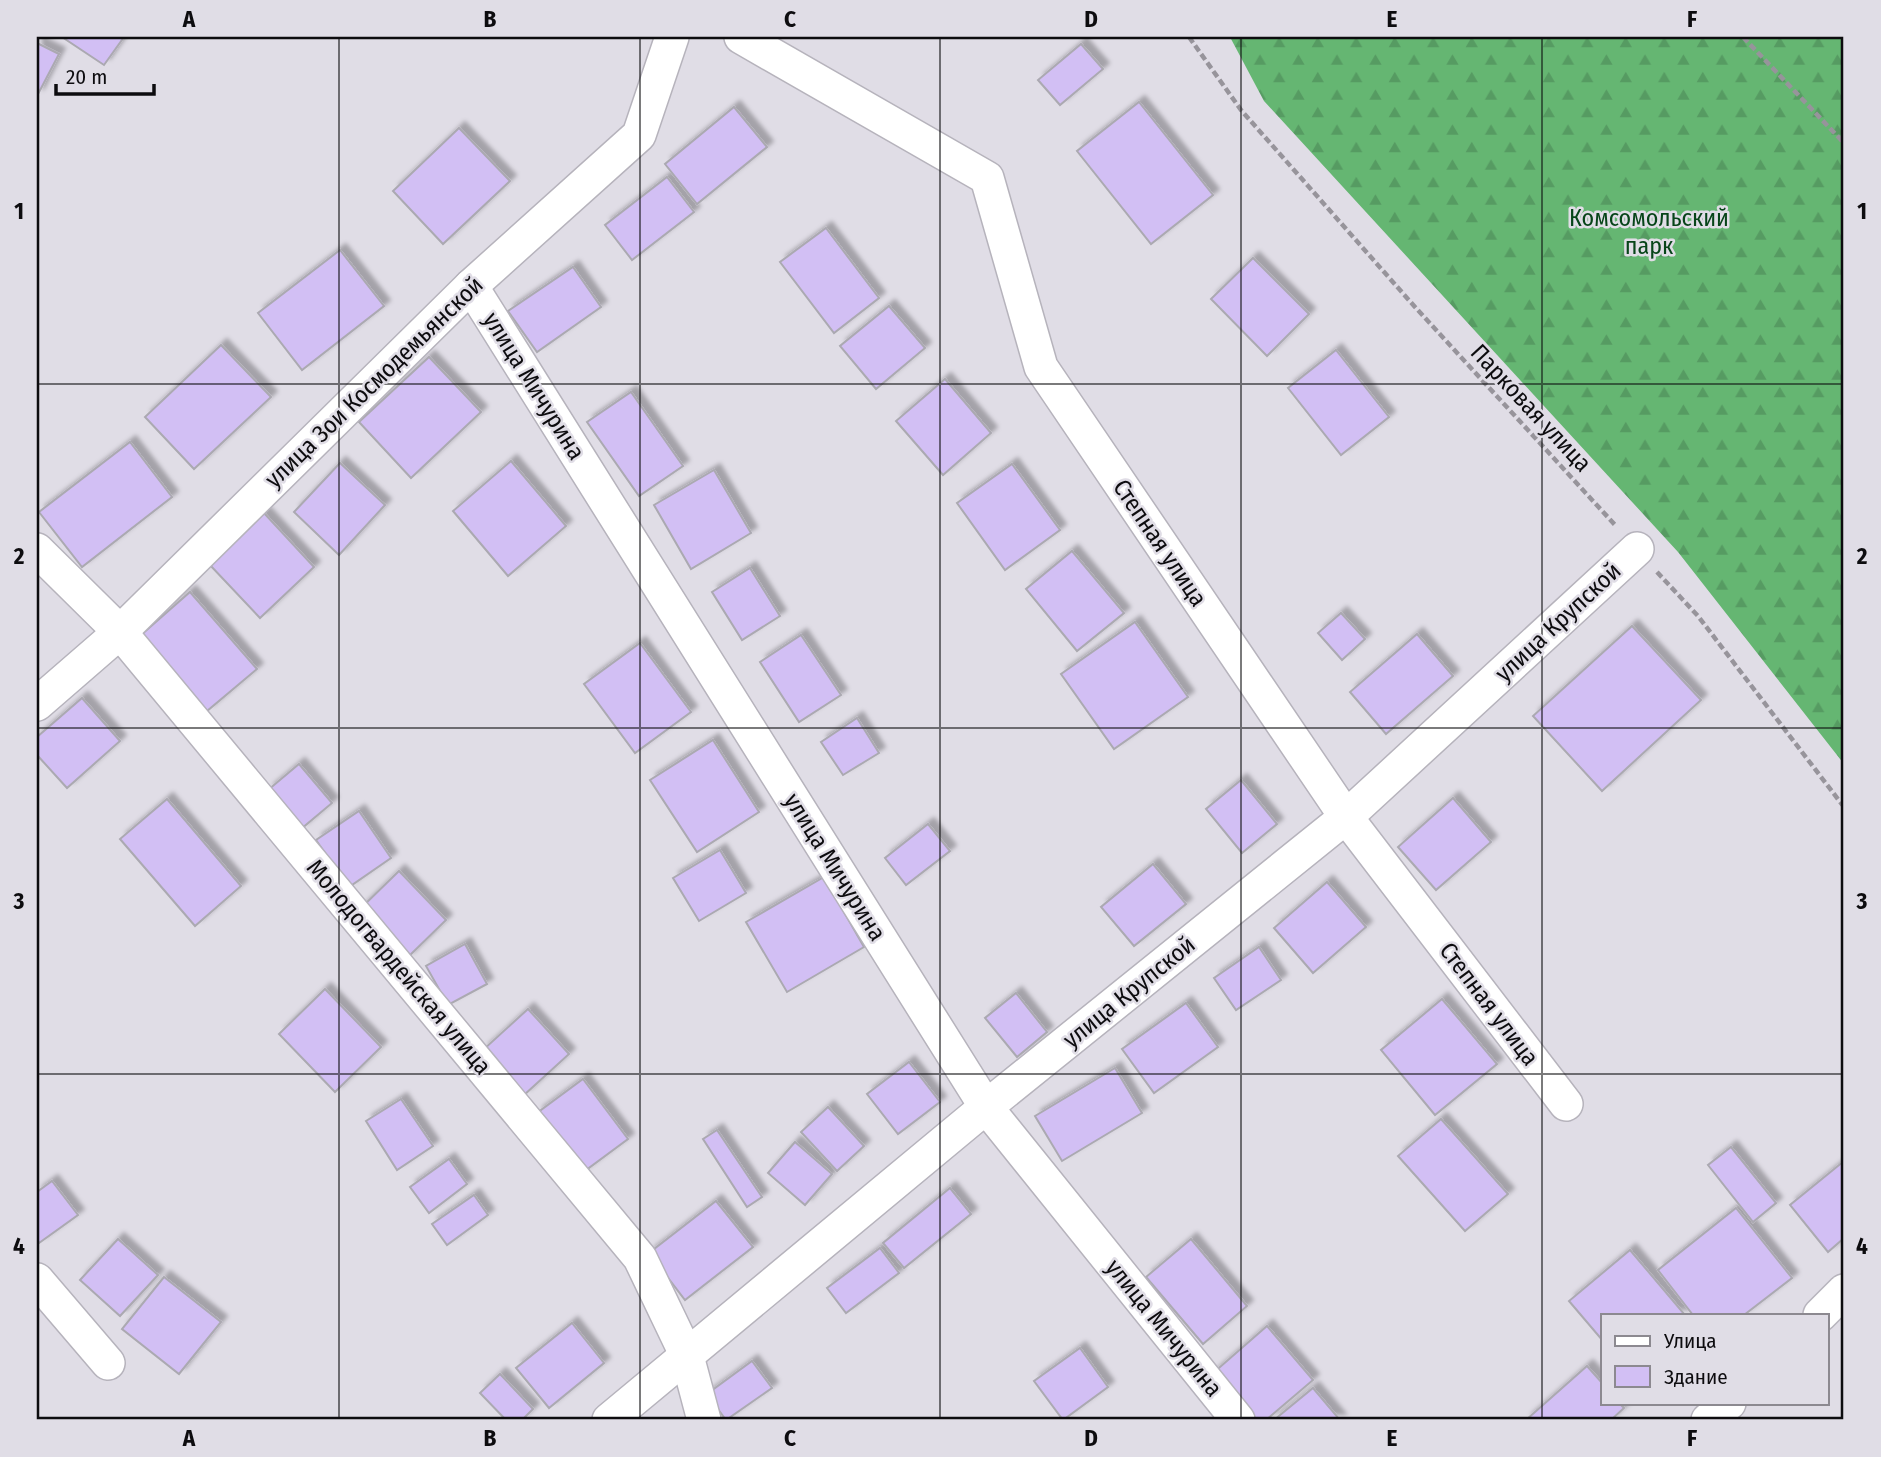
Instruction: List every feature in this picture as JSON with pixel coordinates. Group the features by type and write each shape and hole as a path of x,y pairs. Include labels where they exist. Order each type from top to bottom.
{"street":[{"name":"улица Зои Космодемьянской","path":"37,704 120,632 471,286 639,135 672,37"},
{"name":"Степная улица","path":"741,37 987,178 1041,368 1346,817 1566,1104"},
{"name":"улица Мичурина","path":"471,286 986,1107 1238,1420"},
{"name":"улица Крупской","path":"609,1420 986,1107 1346,817 1637,549"},
{"name":"Молодогвардейская улица","path":"37,550 120,632 640,1258 687,1356 704,1420"},
{"path":"37,1280 108,1363"},
{"path":"1822,1314 1844,1291"},
{"path":"1708,1420 1728,1404"}],"path":[{"name":"Парковая улица","path":"1189,37 1241,110 1415,307 1698,616 1844,807"},
{"path":"1743,37 1844,143"}],"green space":[{"name":"Комсомольский парк","path":"1230,37 1844,37 1844,764 1678,552 1264,101"}],"building":[{"path":"62,37 124,37 104,65"},
{"path":"37,43 59,54 37,96"},
{"path":"1081,44 1103,69 1060,105 1038,80"},
{"path":"1139,102 1213,195 1151,244 1077,151"},
{"path":"734,107 767,147 697,204 665,164"},
{"path":"459,128 510,181 443,244 393,191"},
{"path":"667,177 694,212 632,260 605,225"},
{"path":"826,228 879,298 834,333 780,262"},
{"path":"340,250 384,306 302,370 258,313"},
{"path":"1253,258 1309,314 1267,356 1211,299"},
{"path":"573,267 601,307 537,352 508,311"},
{"path":"889,306 925,348 876,389 840,346"},
{"path":"221,345 271,397 194,469 145,417"},
{"path":"1336,350 1389,417 1341,455 1288,388"},
{"path":"429,357 481,412 411,478 359,422"},
{"path":"945,379 991,433 943,475 896,421"},
{"path":"631,392 683,466 639,496 587,422"},
{"path":"130,442 172,497 82,567 39,512"},
{"path":"511,461 566,526 508,576 453,511"},
{"path":"340,463 385,505 339,555 294,512"},
{"path":"1012,464 1060,530 1005,570 957,503"},
{"path":"714,470 751,533 691,569 654,505"},
{"path":"264,513 314,567 260,618 209,564"},
{"path":"1072,551 1124,613 1077,651 1026,589"},
{"path":"750,568 780,616 742,640 712,592"},
{"path":"190,592 257,669 207,711 141,635"},
{"path":"1341,613 1365,639 1342,660 1318,633"},
{"path":"1135,622 1188,697 1114,749 1061,674"},
{"path":"1632,626 1701,700 1602,791 1533,716"},
{"path":"1417,634 1453,676 1386,734 1350,692"},
{"path":"801,635 841,695 799,722 760,662"},
{"path":"640,643 691,712 635,753 584,684"},
{"path":"82,698 120,741 67,788 37,755 37,737"},
{"path":"857,718 879,753 843,775 821,742"},
{"path":"713,740 759,812 697,852 650,780"},
{"path":"299,764 332,803 301,829 268,790"},
{"path":"1241,780 1277,824 1242,853 1206,809"},
{"path":"1453,798 1491,842 1436,890 1398,847"},
{"path":"167,799 241,886 195,926 120,839"},
{"path":"359,811 391,858 349,887 316,840"},
{"path":"928,824 950,851 906,885 885,858"},
{"path":"720,850 746,893 699,921 673,878"},
{"path":"1153,864 1186,904 1134,946 1101,907"},
{"path":"399,871 446,920 407,958 360,909"},
{"path":"824,877 864,947 787,992 746,922"},
{"path":"1327,882 1366,927 1313,973 1274,928"},
{"path":"465,944 487,984 448,1005 426,966"},
{"path":"1259,947 1281,980 1236,1010 1214,978"},
{"path":"325,989 381,1047 335,1092 279,1034"},
{"path":"1016,993 1047,1032 1017,1057 985,1018"},
{"path":"1442,999 1497,1064 1435,1115 1381,1050"},
{"path":"1186,1003 1218,1047 1154,1093 1122,1049"},
{"path":"528,1009 569,1054 524,1095 483,1050"},
{"path":"909,1062 940,1102 898,1134 867,1094"},
{"path":"1115,1068 1142,1113 1062,1161 1035,1116"},
{"path":"583,1079 628,1139 582,1173 537,1113"},
{"path":"401,1099 433,1146 397,1170 366,1121"},
{"path":"828,1107 864,1146 837,1171 801,1132"},
{"path":"1441,1119 1508,1194 1465,1231 1398,1156"},
{"path":"717,1130 762,1197 747,1207 703,1139"},
{"path":"795,1142 832,1174 805,1205 768,1173"},
{"path":"1731,1147 1776,1203 1753,1222 1708,1165"},
{"path":"449,1159 467,1184 429,1213 410,1187"},
{"path":"1844,1161 1844,1238 1828,1252 1790,1205"},
{"path":"52,1181 78,1215 39,1243 37,1192"},
{"path":"950,1188 971,1214 904,1268 883,1243"},
{"path":"474,1195 488,1215 447,1245 432,1224"},
{"path":"716,1201 753,1247 685,1300 649,1253"},
{"path":"1736,1208 1792,1278 1745,1314 1692,1314 1658,1270"},
{"path":"118,1239 158,1275 120,1316 80,1280"},
{"path":"1191,1239 1247,1306 1203,1344 1146,1277"},
{"path":"880,1248 899,1273 846,1313 827,1288"},
{"path":"1630,1250 1684,1314 1601,1314 1601,1339 1569,1301"},
{"path":"164,1277 221,1322 179,1374 122,1329"},
{"path":"572,1323 604,1363 549,1408 516,1368"},
{"path":"1267,1326 1313,1380 1266,1420 1252,1420 1212,1374"},
{"path":"1080,1348 1108,1387 1063,1420 1034,1381"},
{"path":"752,1361 772,1388 726,1420 707,1394"},
{"path":"1587,1366 1601,1382 1601,1404 1620,1404 1624,1408 1611,1420 1526,1420"},
{"path":"500,1374 533,1409 522,1420 506,1420 480,1393"},
{"path":"1313,1388 1340,1420 1274,1420"}]}
